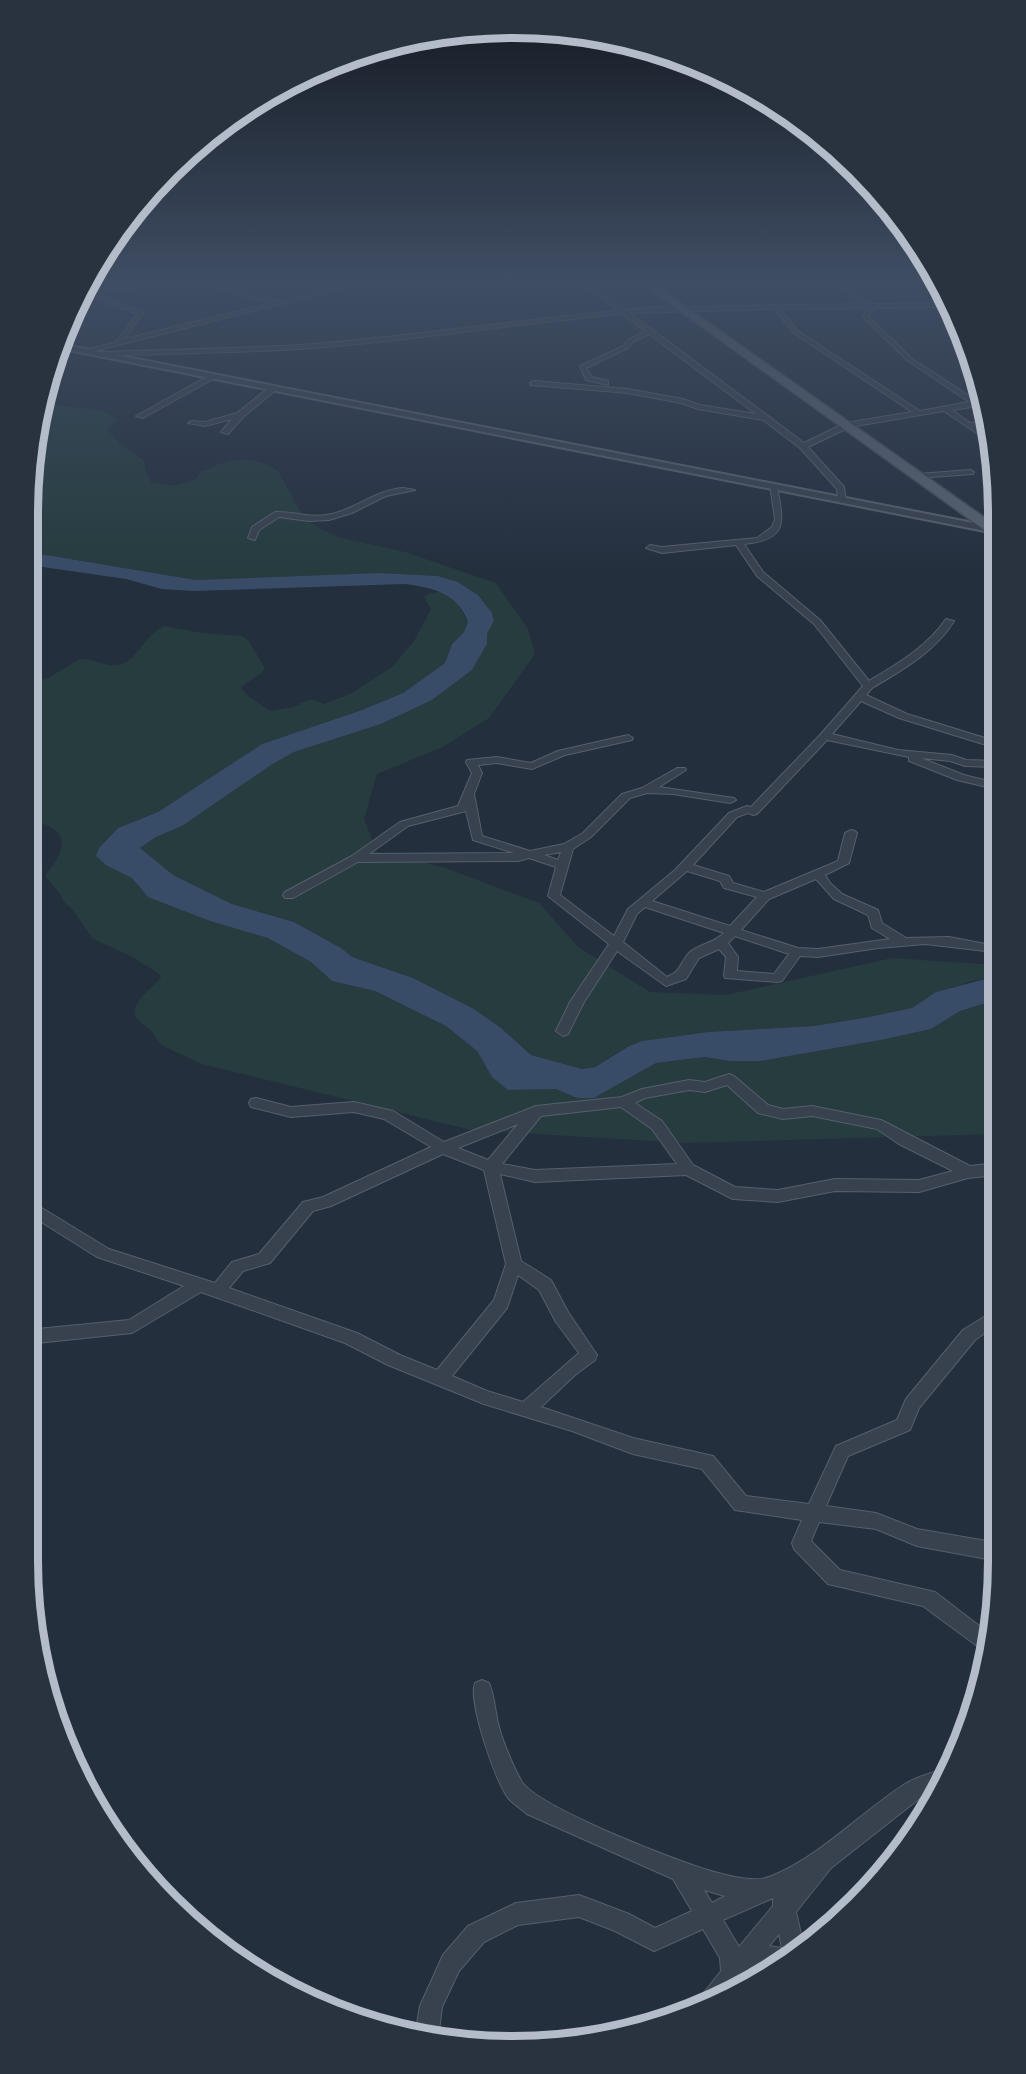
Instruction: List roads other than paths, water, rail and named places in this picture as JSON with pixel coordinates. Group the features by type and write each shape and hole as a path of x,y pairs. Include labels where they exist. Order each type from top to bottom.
{"main road":[{"path":"779,377 988,526"}],"street":[{"path":"140,416 166,403 185,388 208,377"},
{"path":"214,377 988,530"},
{"path":"589,377 628,390 683,401 698,407 768,418"},
{"path":"713,377 803,446 841,489 842,501"},
{"path":"864,377 917,412"},
{"path":"937,377 974,400"},
{"path":"534,383 628,390"},
{"path":"225,432 240,415 274,388"},
{"path":"803,446 820,442 828,434 848,425 975,404"},
{"path":"945,408 981,434"},
{"path":"192,423 205,424 240,415"},
{"path":"969,425 980,424"},
{"path":"918,476 970,471"},
{"path":"650,548 662,550 759,540 776,528 779,519 772,487"},
{"path":"252,538 255,529 278,513 305,520 319,520 357,507 385,492 411,490"},
{"path":"739,543 760,574 817,622 868,686"},
{"path":"563,1031 594,974 615,945 632,912 685,867 733,815 750,810 825,736 868,686 907,661 945,629 949,621"},
{"path":"858,696 903,717 988,741"},
{"path":"825,736 898,753 952,758 965,764 988,764"},
{"path":"289,895 356,858 404,824 463,808 477,773 471,762 497,760 532,766 562,753 628,738"},
{"path":"898,753 962,778 988,784"},
{"path":"356,858 518,857 568,847 587,835 626,796 646,790 681,770"},
{"path":"646,790 673,791 730,800"},
{"path":"469,794 477,838 563,865"},
{"path":"568,847 554,896 666,982 681,976 695,955 721,943 765,896 843,863 851,833"},
{"path":"685,867 725,879 728,885 765,896"},
{"path":"818,872 824,887 847,902 867,908 874,913 876,925 907,944"},
{"path":"645,903 797,952 818,953 925,940 988,947"},
{"path":"721,943 732,957 730,975 777,978 797,952"},
{"path":"218,1291 238,1266 264,1259 308,1206 326,1202 443,1148 536,1111 624,1102 642,1094 689,1084 705,1087 729,1079 764,1109 783,1114 812,1111 881,1125 904,1140 968,1172 988,1176"},
{"path":"624,1102 657,1125 688,1169 733,1193 778,1196 835,1185 919,1186 968,1172 988,1170"},
{"path":"256,1103 291,1112 354,1107 366,1109 388,1115 443,1148 491,1167 535,1176 688,1169"},
{"path":"491,1167 536,1111"},
{"path":"440,1379 501,1303 514,1264 491,1167"},
{"path":"38,1212 103,1253 351,1338 394,1360 484,1397 633,1446 707,1462 741,1504 876,1521 917,1537 988,1550"},
{"path":"514,1264 545,1285 562,1317 589,1355 569,1370 526,1410"},
{"path":"38,1336 132,1326 199,1285"},
{"path":"981,1640 928,1598 835,1578 801,1543 842,1451 904,1425 912,1404 969,1335 988,1322"},
{"path":"482,1690 489,1728 514,1790 534,1807 681,1871 736,1890 774,1886"},
{"path":"428,2028 431,2006 451,1963 476,1934 516,1914 579,1906 621,1922 654,1940 774,1886 823,1860 914,1790 933,1783"},
{"path":"737,1980 747,1955 823,1860"},
{"path":"681,1871 731,1955 737,1980"},
{"path":"774,1886 784,1909 793,1945"},
{"path":"747,1955 774,1958"}],"water":[{"path":"38,554 196,580 379,573 438,576 458,582 478,595 492,613 494,621 487,634 487,644 472,670 432,700 381,724 294,752 271,765 182,826 156,837 140,848 173,875 232,904 294,922 341,948 352,957 413,978 474,1009 501,1028 531,1055 582,1069 595,1067 629,1046 642,1041 708,1032 814,1026 869,1017 912,1008 936,992 988,978 988,1002 960,1011 931,1029 881,1040 760,1061 730,1061 705,1057 656,1063 594,1098 577,1098 556,1089 508,1090 492,1077 477,1051 446,1026 375,991 332,981 311,962 268,938 210,921 148,897 132,878 106,865 96,856 99,848 118,828 158,812 262,744 362,710 403,693 445,663 452,644 464,632 468,622 458,604 442,593 404,584 194,591 162,589 126,579 38,566"}]}
